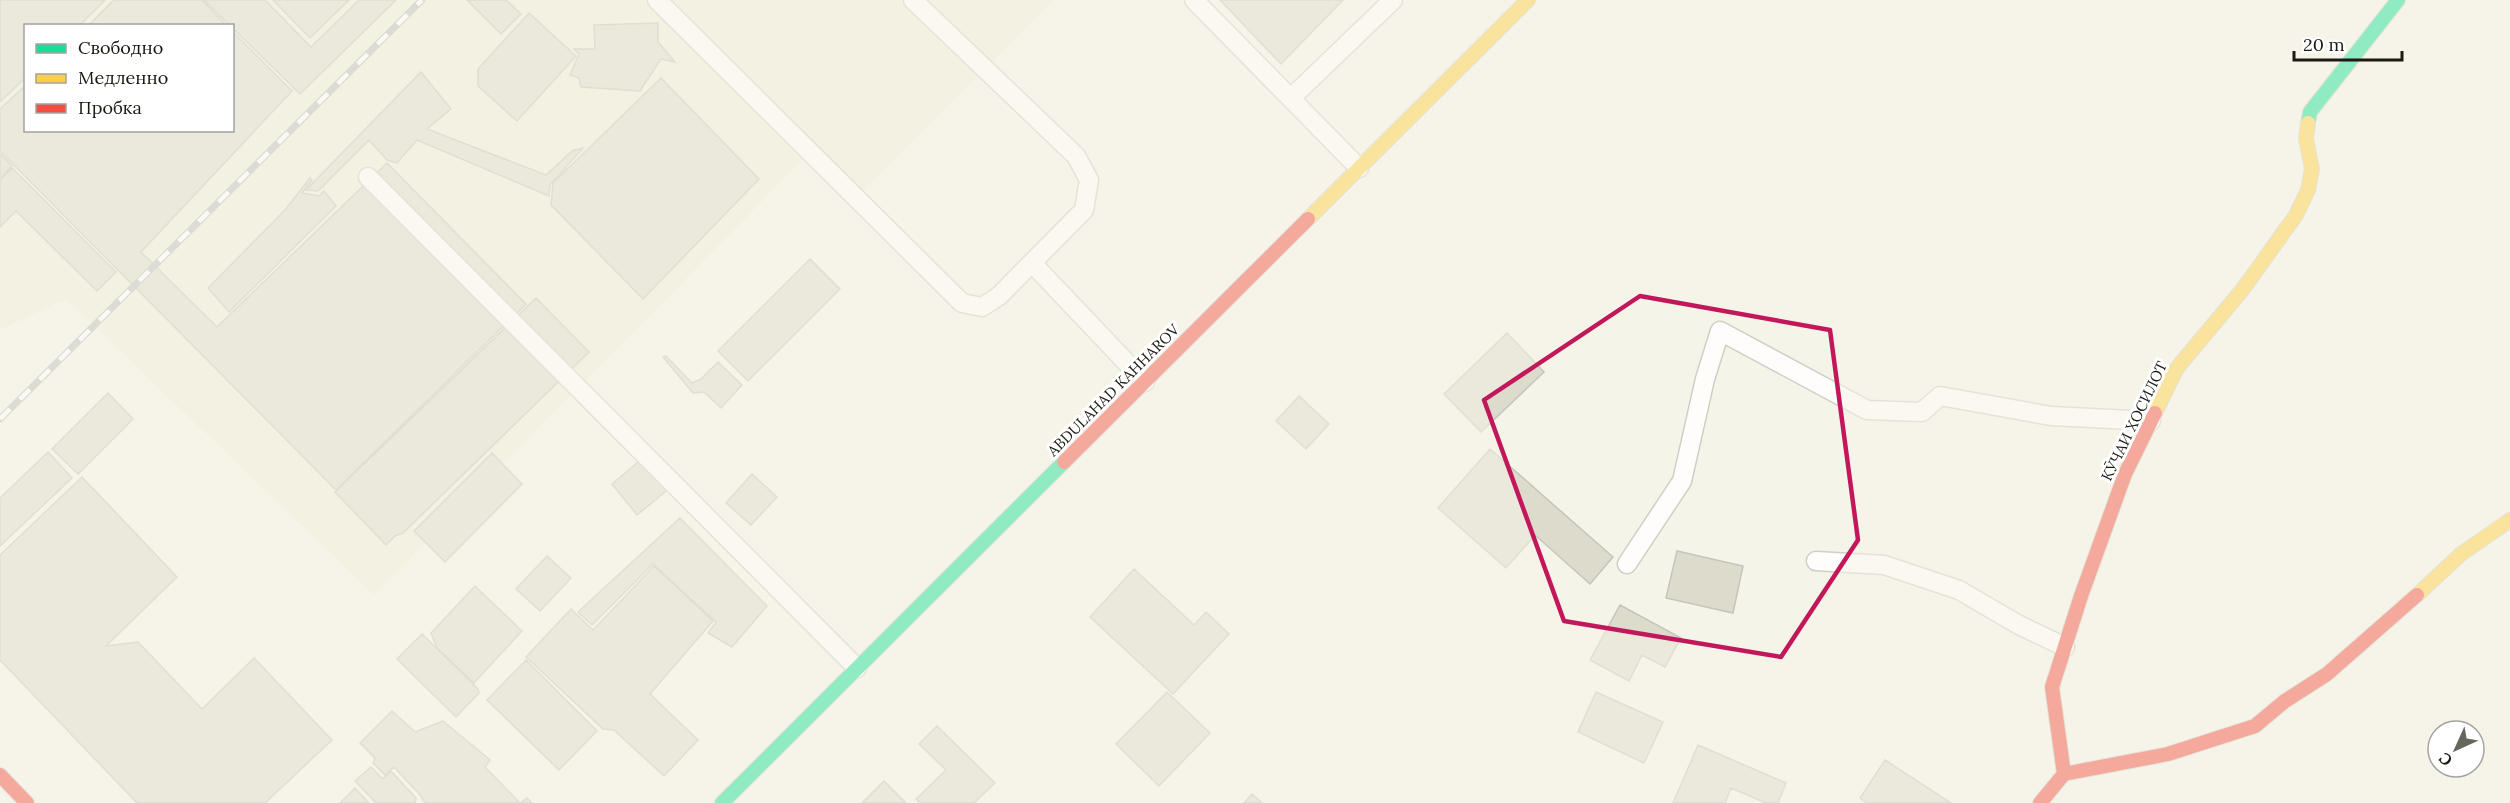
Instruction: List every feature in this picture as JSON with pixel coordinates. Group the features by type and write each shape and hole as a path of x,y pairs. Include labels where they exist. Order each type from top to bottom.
{"street":[{"name":"ABDULAHAD KAHHAROV","path":"722,803 1528,0"},
{"name":"КӮЧАИ ХОСИЛОТ","path":"2064,774 2052,687 2125,474 2177,368 2206,330 2243,289 2296,215 2308,189 2312,169 2306,139 2310,112 2398,0"},
{"path":"2040,803 2064,774 2168,754 2255,726 2285,701 2327,674 2461,554 2510,520"},
{"path":"0,775 27,803"}],"lane":[{"path":"657,0 962,303 982,307 999,296 1084,210 1089,180 1076,156 913,0"},
{"path":"1194,0 1359,168"},
{"path":"1291,98 1393,0"},
{"path":"368,177 857,668"},
{"path":"1032,263 1145,382"},
{"path":"1627,564 1682,481 1705,379 1720,331 1867,410 1922,412 1940,396 2051,416 2151,421"},
{"path":"1816,561 1884,565 1959,590 2019,625 2065,647"}],"highlighted area":[{"path":"1640,296 1830,330 1858,540 1781,657 1564,621 1484,400"}],"shaded area":[{"path":"0,0 1054,0 853,201 807,156 374,595 66,299 0,330"}],"building":[{"path":"0,0 105,0 81,24 24,24 24,79 0,102"},
{"path":"114,0 202,0 225,24 90,24"},
{"path":"204,0 265,0 311,47 359,0 396,0 300,94 234,29 234,24 229,24"},
{"path":"273,0 349,0 310,38"},
{"path":"467,0 506,0 521,14 501,34"},
{"path":"1220,0 1343,0 1281,64"},
{"path":"529,13 576,56 517,121 478,86 478,69"},
{"path":"658,23 658,42 675,62 661,59 640,91 581,87 579,78 570,75 579,54 574,49 595,49 594,25"},
{"path":"234,33 292,91 141,252 217,327 387,163 526,304 336,490 0,151 0,109 24,87 24,132 234,132"},
{"path":"421,72 451,109 427,129 546,175 572,151 583,148 550,185 549,196 417,140 397,163 387,160 369,140 318,191 306,190"},
{"path":"661,78 759,179 643,299 551,205 553,183"},
{"path":"0,154 12,166 0,179"},
{"path":"12,168 116,272 97,291 16,211 0,227 0,180"},
{"path":"310,178 312,180 302,193 319,196 324,191 336,206 229,312 208,288 285,210"},
{"path":"810,259 840,289 748,381 718,351"},
{"path":"536,298 589,352 403,533 395,536 386,545 335,492"},
{"path":"1507,333 1544,372 1481,432 1444,394"},
{"path":"666,356 692,383 701,379 718,362 742,385 721,408 704,392 693,393 663,357"},
{"path":"108,393 133,419 78,474 52,449"},
{"path":"1299,396 1329,424 1306,449 1276,421"},
{"path":"1490,449 1613,557 1590,584 1535,535 1506,568 1438,508"},
{"path":"48,452 72,478 0,546 0,498"},
{"path":"492,453 522,484 445,562 414,531"},
{"path":"645,456 671,487 637,515 612,484"},
{"path":"752,474 777,497 751,525 726,503"},
{"path":"82,477 177,577 106,646 138,642 202,709 254,658 332,740 265,803 137,803 0,660 0,555"},
{"path":"680,518 767,606 732,647 708,633 716,622 653,564 592,625 578,612"},
{"path":"1677,551 1743,566 1733,613 1666,598"},
{"path":"547,556 571,578 540,611 516,589"},
{"path":"654,566 713,621 650,694 698,740 664,776 614,730 603,729 526,657 571,609 593,630"},
{"path":"1134,569 1194,625 1206,612 1229,634 1173,694 1090,617"},
{"path":"475,586 522,631 474,683 437,648 431,633"},
{"path":"1620,605 1681,638 1665,667 1642,655 1629,681 1590,660"},
{"path":"422,634 478,689 479,693 456,717 397,659"},
{"path":"526,660 597,731 559,770 487,700"},
{"path":"1167,692 1210,733 1159,786 1116,744"},
{"path":"1596,692 1663,722 1644,763 1578,732"},
{"path":"392,711 415,732 443,721 490,760 485,767 520,803 425,803 394,767 385,775 373,763 375,758 360,743"},
{"path":"937,726 995,783 974,803 920,803 916,799 946,770 919,744"},
{"path":"1698,745 1786,783 1778,803 1766,803 1731,788 1725,803 1673,803"},
{"path":"1885,760 1951,803 1867,803 1860,798"},
{"path":"371,767 383,779 391,771 416,798 415,803 376,803 355,781"},
{"path":"884,781 906,803 862,803"},
{"path":"355,788 369,803 340,803"},
{"path":"1252,794 1262,803 1244,803"},
{"path":"527,798 532,803 520,803"}],"railway":[{"path":"0,419 422,0"}],"traffic: fast":[{"path":"2308,123 2310,112 2398,0"},
{"path":"722,803 1064,462"}],"traffic: slow":[{"path":"1308,219 1528,0"},
{"path":"2155,413 2177,368 2243,289 2296,215 2308,190 2312,169 2306,139 2308,123"},
{"path":"2417,595 2461,554 2510,520"}],"traffic: jam":[{"path":"1064,462 1308,219"},
{"path":"2040,803 2064,774 2052,687 2081,596 2125,474 2155,413"},
{"path":"2064,774 2168,754 2255,726 2285,701 2327,674 2417,595"},
{"path":"0,775 27,803"}]}
